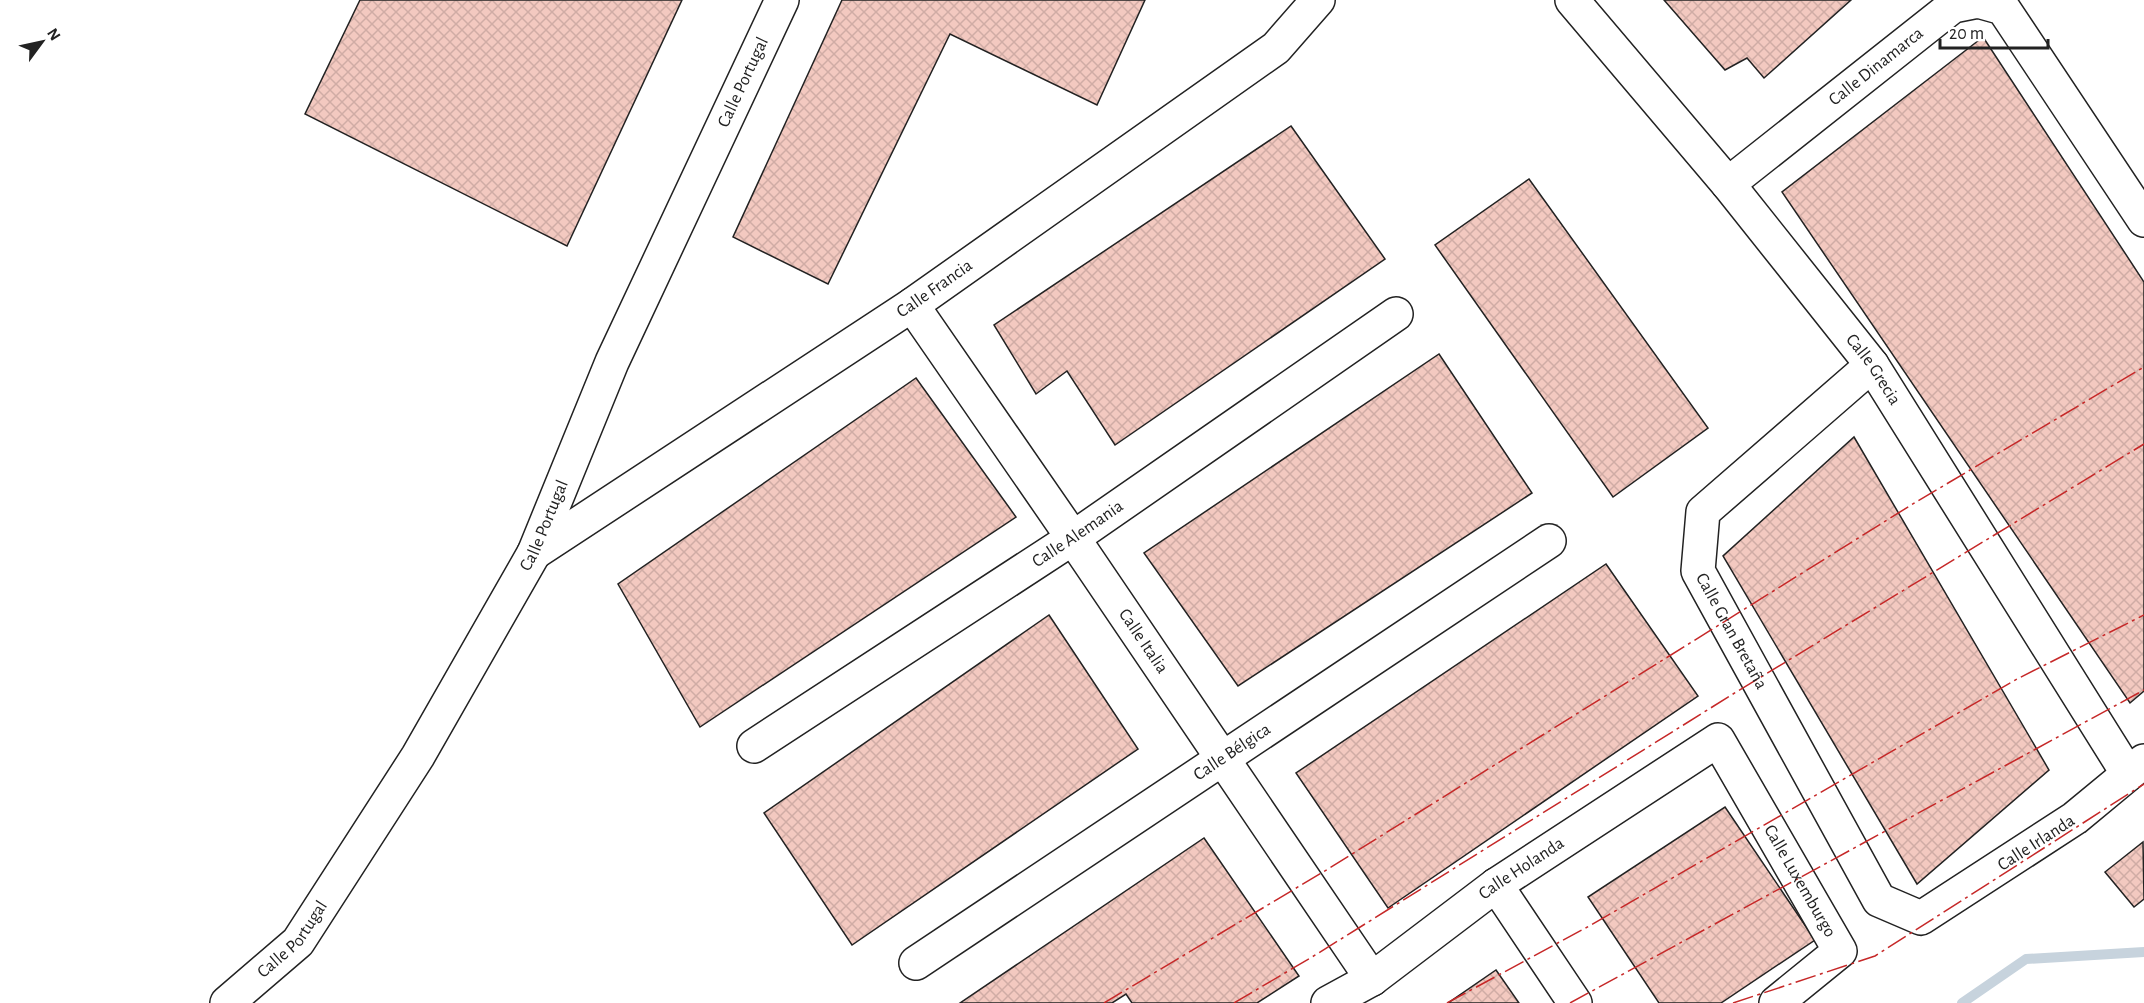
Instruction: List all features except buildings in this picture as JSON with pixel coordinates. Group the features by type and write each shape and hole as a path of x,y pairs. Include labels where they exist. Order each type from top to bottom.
{"lane":[{"name":"Calle Portugal","path":"227,1003 298,942 418,756 534,553 612,362 782,0"},
{"name":"Calle Francia","path":"534,553 912,305 1276,48 1318,0"},
{"name":"Calle Grecia","path":"1572,0 1728,184 1872,365 2136,768"},
{"name":"Calle Dinamarca","path":"1728,184 1953,6 1978,1 2003,8 2144,220"},
{"name":"Calle Italia","path":"912,305 1372,979"},
{"name":"Calle Alemania","path":"754,746 1073,538 1396,314"},
{"name":"Calle Gran Bretaña","path":"1872,365 1703,512 1698,571 1879,900 1921,918"},
{"name":"Calle Bélgica","path":"916,963 1549,542"},
{"name":"Calle Holanda","path":"1328,1003 1372,979 1496,885 1718,740"},
{"name":"Calle Luxemburgo","path":"1718,740 1840,951 1776,1003"},
{"name":"Calle Irlanda","path":"1921,918 2075,818 2136,768"},
{"path":"1496,885 1575,1003"}],"waterway":[{"path":"1962,1003 2026,959 2144,952"}],"power":[{"path":"1104,1003 1328,869 1916,502 2144,367"},
{"path":"1234,1003 1317,954 1733,694 2144,444"},
{"path":"1447,1003 1591,925 2017,679 2144,615"},
{"path":"1570,1003 2144,690"},
{"path":"1733,1003 1875,956 2144,784"}]}
